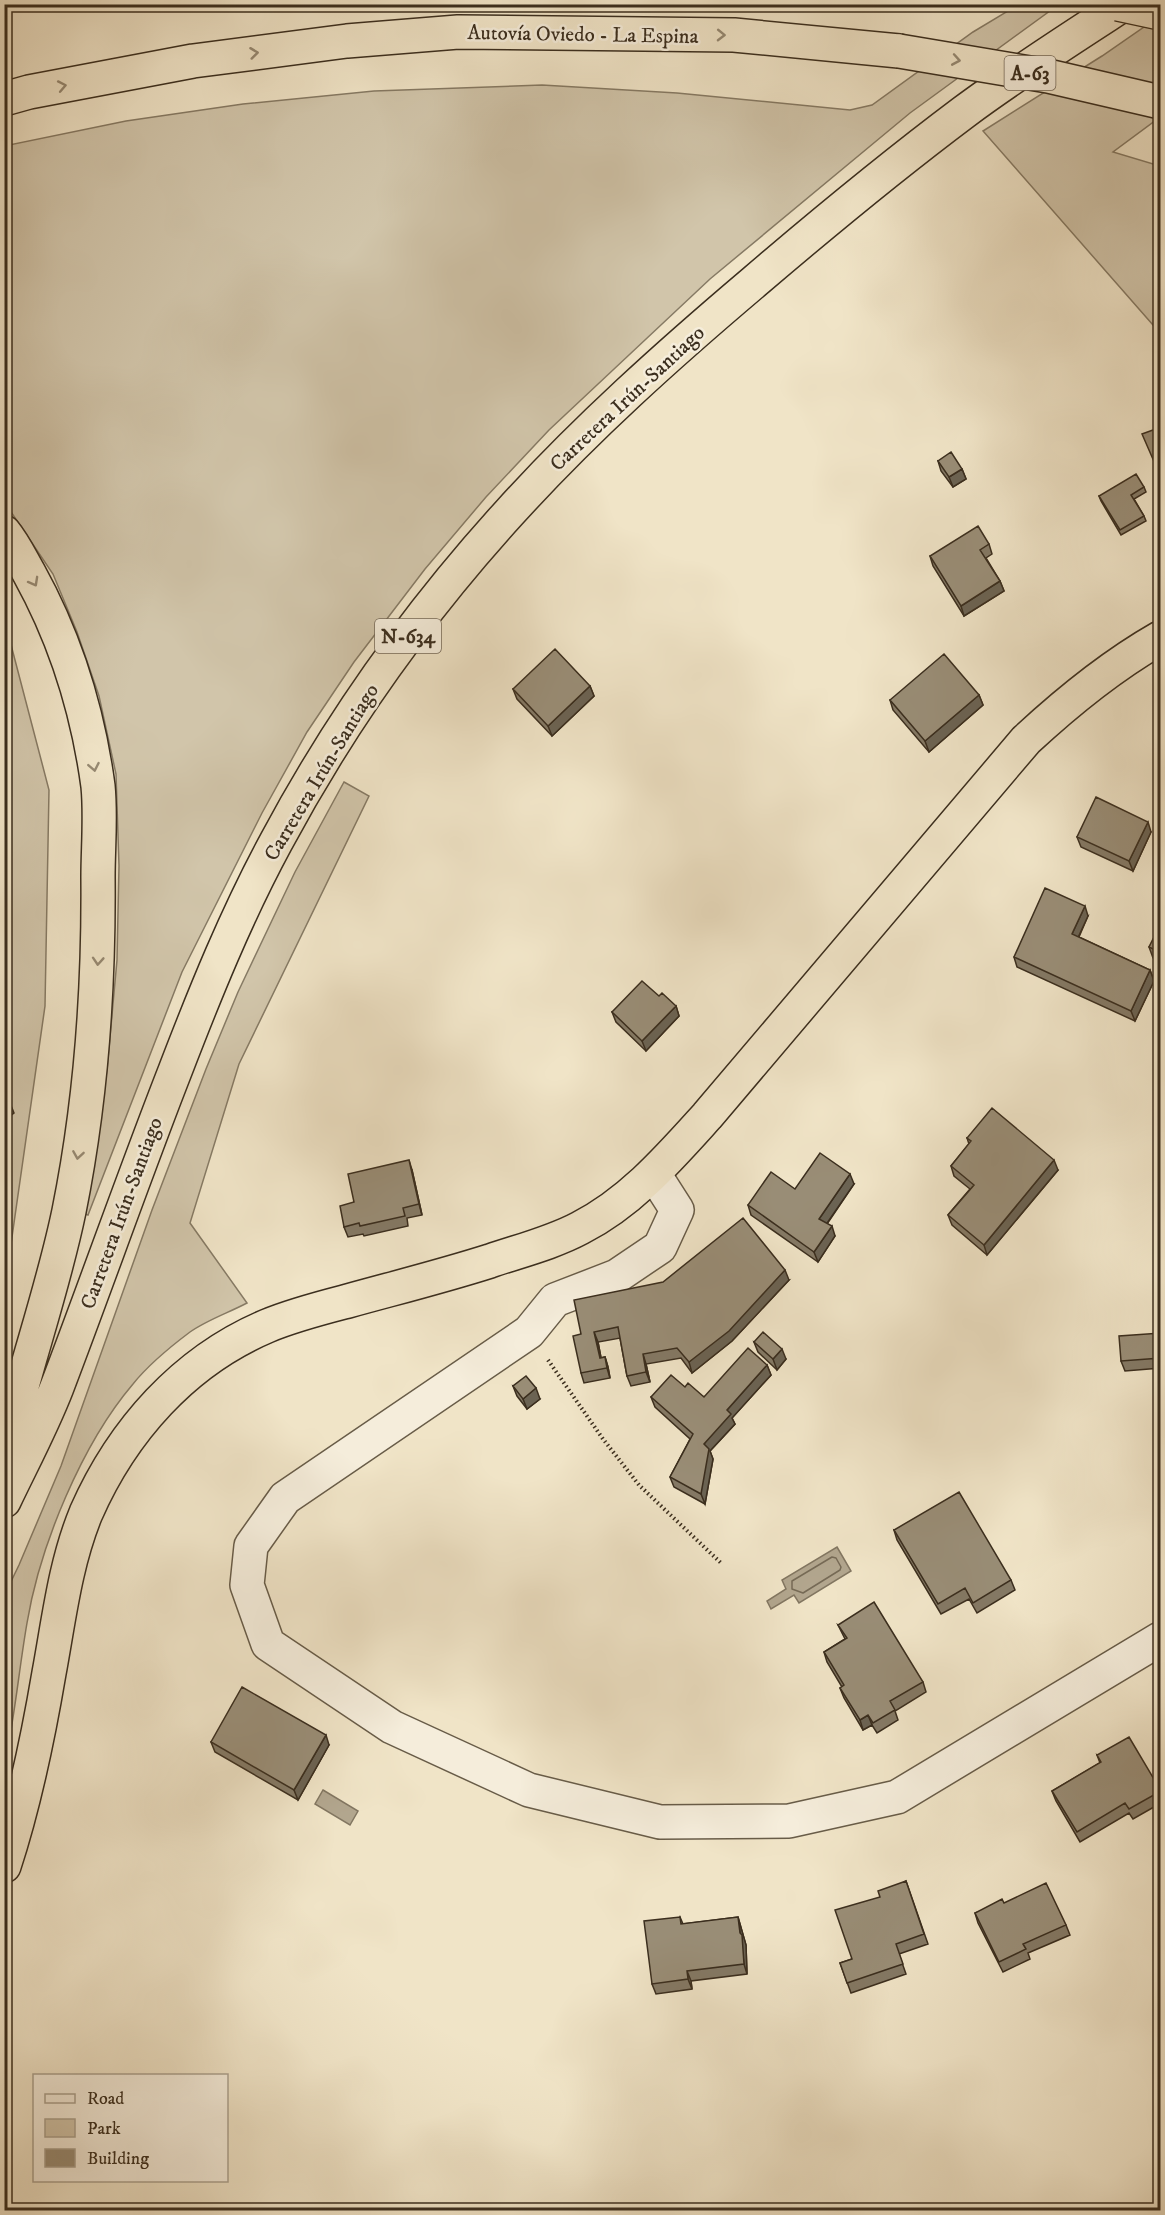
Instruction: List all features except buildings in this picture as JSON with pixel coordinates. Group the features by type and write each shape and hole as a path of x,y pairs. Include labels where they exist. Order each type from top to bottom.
{"highway":[{"path":"1118,4 1161,13"},
{"name":"Carretera Irún-Santiago","path":"4,1501 55,1392 179,1061 235,924 275,842 315,775 406,638 447,584 510,511 575,444 712,318 884,173 959,116 1124,4"},
{"name":"Autovía Oviedo - La Espina","path":"4,99 193,61 346,41 458,32 734,35 898,51 1048,76 1161,102"},
{"path":"4,532 43,598 69,659 86,723 98,788 99,937 93,1035 84,1123 69,1212 4,1457"},
{"path":"4,1866 20,1817 34,1755 64,1587 74,1550 87,1513 110,1468 140,1424 164,1395 193,1369 231,1344 266,1326 303,1313 531,1247 580,1229 619,1203 654,1174 759,1057 1026,740 1100,676 1161,638"}],"street":[{"path":"654,1174 677,1210 660,1247 617,1276 555,1300 529,1332 285,1498 251,1546 247,1585 268,1644 392,1726 529,1790 660,1822 789,1821 897,1797 1161,1639"}],"path":[{"path":"529,1332 603,1439 639,1485 721,1563"}],"green space":[{"path":"1018,5 1058,5 910,113 710,279 549,430 486,497 425,569 354,662 307,732 262,813 182,972 88,1215 82,1213 94,1156 107,1070 117,960 119,866 116,774 99,696 77,632 53,574 5,503 4,146 126,121 243,104 374,91 542,85 677,93 850,110 872,105 973,32"},
{"path":"1160,16 1160,117 1113,152 1160,166 1160,333 983,131 1102,56"},
{"path":"4,618 49,790 45,1006 11,1244 5,1250"},
{"path":"344,782 369,796 239,1064 190,1223 247,1303 197,1328 153,1363 114,1408 80,1465 53,1529 33,1593 5,1762 5,1594 61,1466 152,1210 238,992 295,872"}],"water":[{"path":"837,1547 851,1571 799,1603 794,1595 771,1609 767,1601 786,1589 782,1580"},
{"path":"323,1790 358,1811 350,1825 315,1804"}]}
